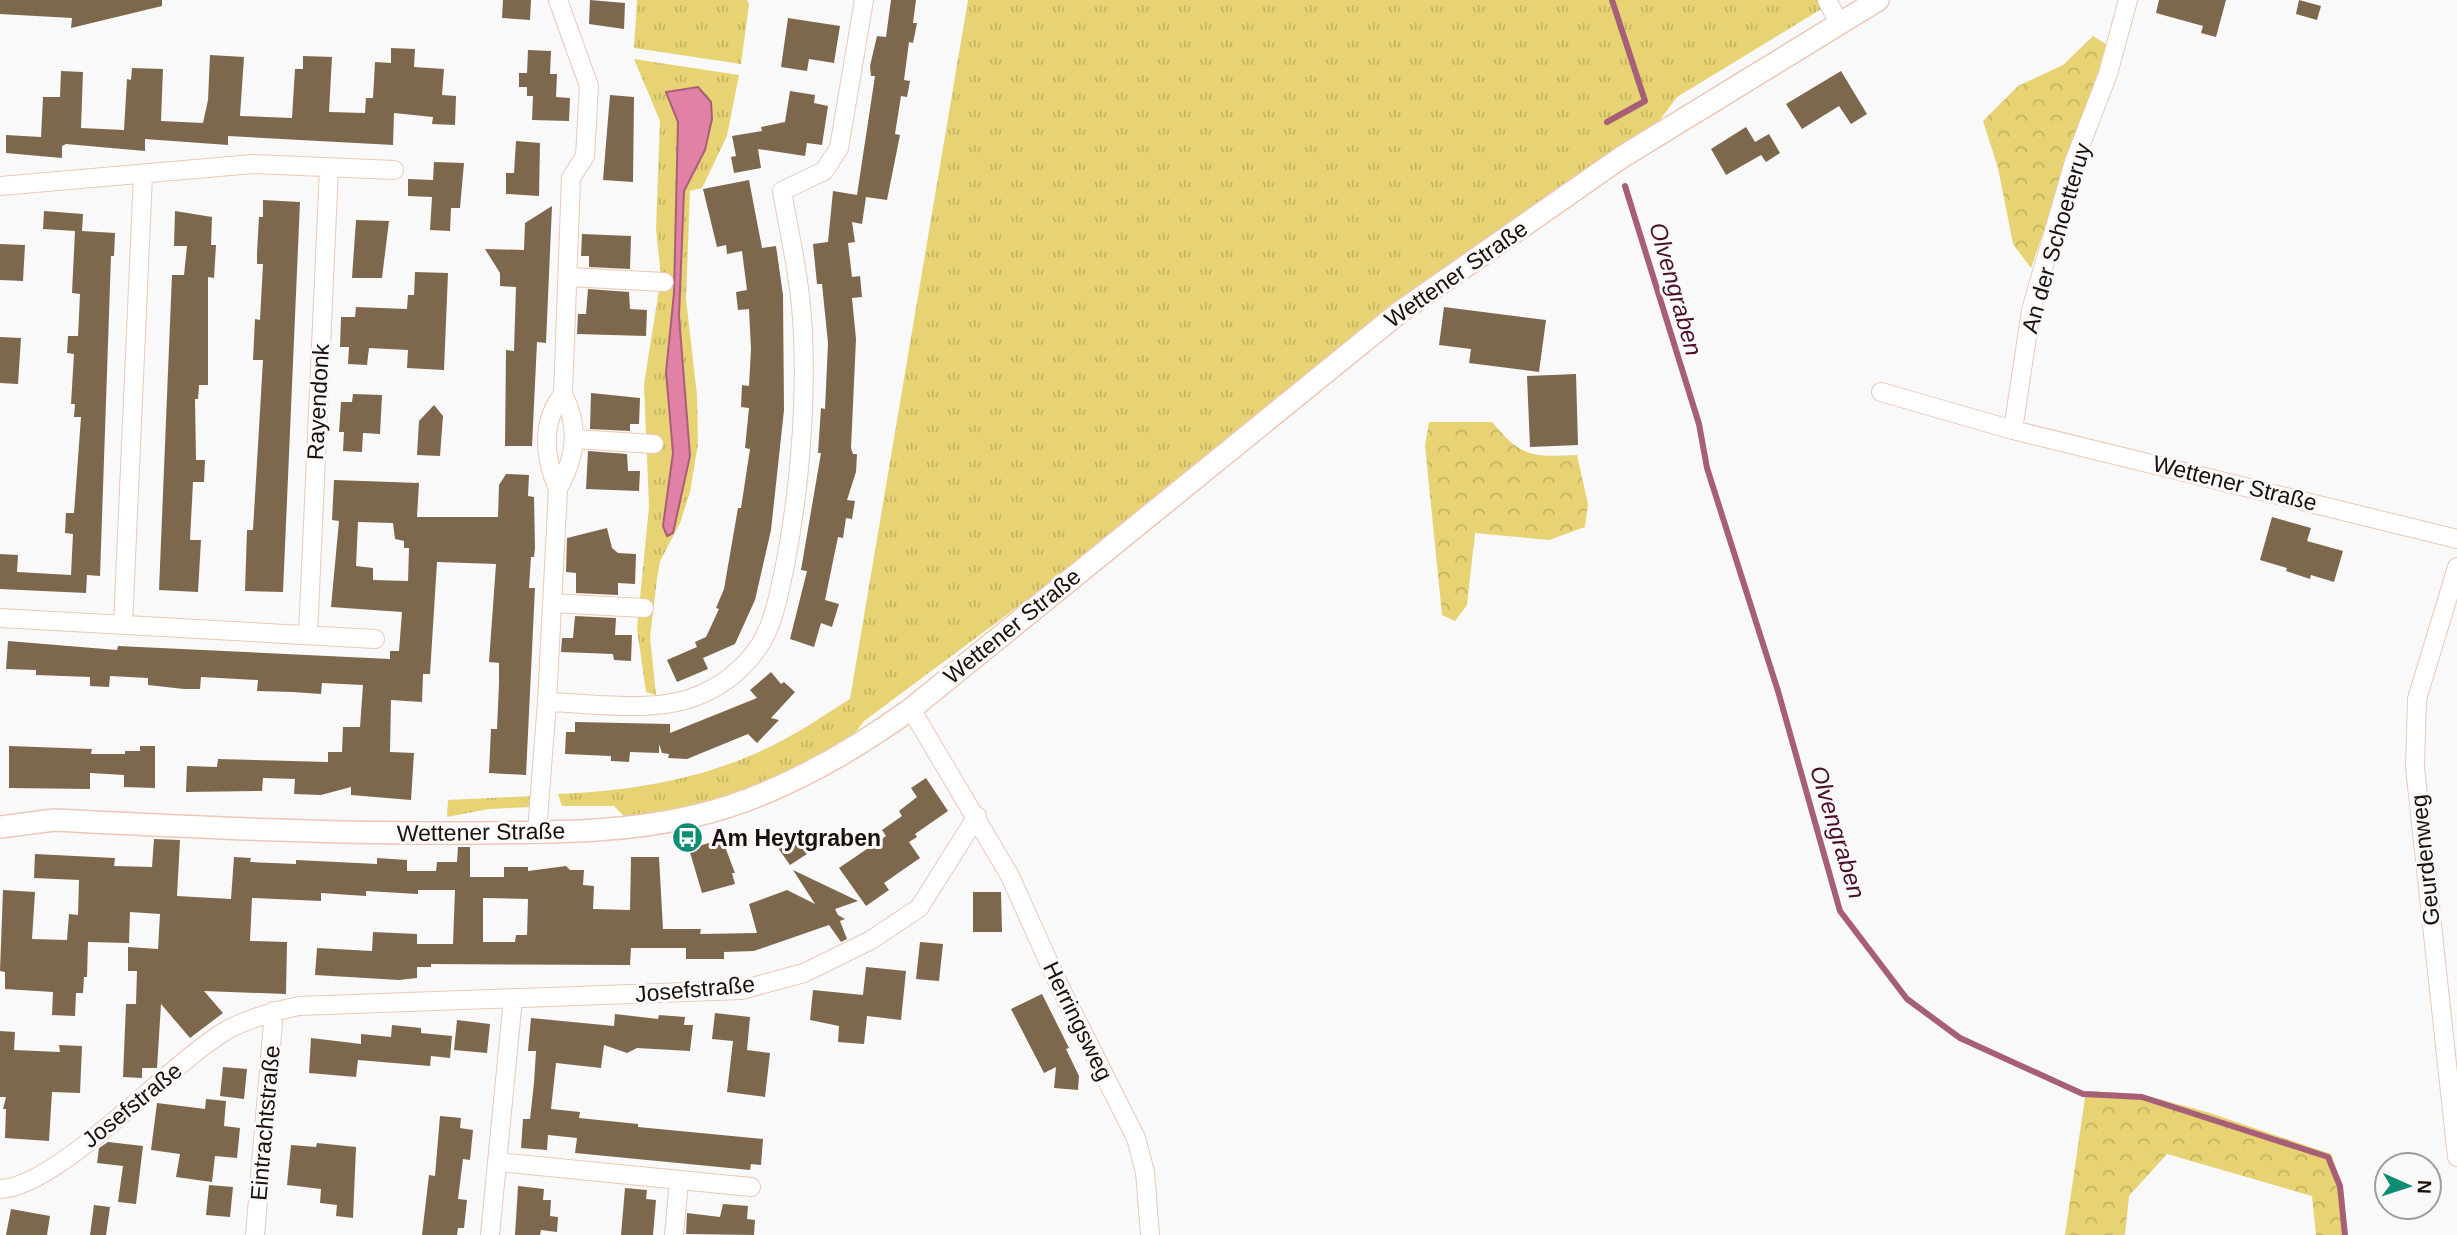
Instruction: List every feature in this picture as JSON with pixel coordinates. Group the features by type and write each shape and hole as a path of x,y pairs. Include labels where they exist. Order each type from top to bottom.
{"street":[{"path":"537,832 558,489 571,465 575,439 573,413 563,394 571,178 585,156 589,86 558,0"},
{"path":"547,702 652,705 679,702 703,694 728,680 764,637 776,606 791,532 801,447 800,297 782,191 824,171 839,148 864,0"},
{"path":"1827,0 1839,23"},
{"name":"Wettener Straße","path":"0,827 54,820 400,833 537,832 631,827 694,816 756,796 868,740 911,709 1400,312 1622,157 1878,0"},
{"name":"An der Schoetteruy","path":"2013,430 2031,310 2074,162 2108,74 2128,0"},
{"path":"0,186 253,164 394,170"},
{"name":"Rayendonk","path":"308,635 329,168"},
{"path":"123,625 143,175"},
{"path":"569,277 664,282"},
{"path":"1881,392 2013,430"},
{"path":"558,489 551,473 546,445 551,410 563,394"},
{"name":"Wettener Straße","path":"2013,430 2457,540"},
{"path":"575,439 654,444"},
{"name":"Geurdenweg","path":"2457,567 2417,699 2415,732 2415,767 2457,1157"},
{"path":"552,603 644,608"},
{"path":"0,618 375,639"},
{"path":"911,709 976,816"},
{"name":"Josefstraße","path":"0,1189 44,1174 228,1030 274,1011 299,1006 741,990 804,973 871,940 919,908 976,816"},
{"name":"Herringsweg","path":"976,816 1010,876 1058,983 1136,1138 1145,1172 1150,1235"},
{"path":"491,1235 513,998"},
{"name":"Eintrachtstraße","path":"255,1235 274,1011"},
{"path":"498,1162 751,1187"},
{"path":"674,1235 679,1181"}],"green space":[{"path":"637,0 747,0 749,4 741,64 634,48"},
{"path":"968,0 1819,0 1823,8 1677,97 1627,164 1432,299 864,721 847,744 757,786 692,807 624,816 614,806 562,806 558,794 644,786 700,773 755,754 850,699"},
{"path":"2093,36 2107,45 2031,268 2013,244 1998,168 1983,121 2018,86 2063,65"},
{"path":"634,59 739,75 727,136 702,188 690,191 686,299 697,395 698,444 690,492 680,523 660,561 650,637 656,695 646,692 637,629 649,507 644,384 661,277 656,229 660,121","holes":["666,93 705,150 684,191 679,316 690,456 663,526 673,453 666,372 674,293 678,122"]},
{"path":"1429,422 1492,422 1512,443 1529,453 1549,456 1577,455 1588,504 1585,527 1549,540 1475,533 1467,605 1455,621 1442,615 1425,445"},
{"path":"534,796 530,807 489,809 447,817 448,800"},
{"path":"2086,1091 2140,1094 2207,1112 2331,1154 2342,1185 2347,1235 2316,1235 2312,1196 2167,1154 2129,1196 2125,1235 2065,1235"}],"shaded area":[{"path":"698,87 711,102 712,119 705,150 684,191 679,316 690,456 673,533 667,536 663,526 673,453 666,372 674,293 678,122 666,92"}],"building":[{"path":"0,0 162,0 162,6 71,28 72,18 0,14"},
{"path":"503,0 531,0 530,20 502,18"},
{"path":"590,0 625,3 624,29 589,24"},
{"path":"891,0 916,0 913,23 917,23 913,43 909,42 904,80 910,81 907,97 901,96 895,134 900,135 887,200 866,197 862,224 852,222 855,242 848,243 852,277 860,276 862,297 852,298 856,339 851,448 853,454 857,454 856,472 847,500 855,501 852,519 846,518 843,538 838,537 825,600 839,604 832,627 821,623 814,647 790,639 807,571 801,570 821,453 818,453 821,408 825,409 828,343 822,284 817,284 813,244 828,242 833,191 857,195 875,76 871,76 870,66 877,36 886,37"},
{"path":"2159,0 2226,0 2216,37 2201,33 2203,26 2156,13"},
{"path":"2299,0 2321,6 2317,20 2296,14"},
{"path":"788,18 840,26 834,63 809,59 807,71 781,67"},
{"path":"391,48 415,49 414,67 444,69 442,95 456,96 455,125 432,124 433,117 394,113 393,145 228,136 228,145 145,139 145,151 66,144 62,146 62,158 6,153 6,135 41,137 43,97 60,97 61,71 83,72 81,128 124,130 127,79 131,80 132,68 163,69 161,121 203,123 208,100 210,55 244,57 240,116 292,118 295,69 303,69 303,56 332,57 329,112 365,113 366,98 373,98 375,62 391,63"},
{"path":"528,50 551,51 550,74 557,74 556,97 570,98 569,121 532,120 533,96 527,96 527,87 519,87 519,73 527,73"},
{"path":"1841,71 1867,114 1851,124 1839,106 1802,129 1786,104"},
{"path":"790,91 815,95 814,103 828,106 822,145 807,143 805,156 758,149 761,168 734,173 731,157 736,156 732,136 762,131 761,127 785,122"},
{"path":"610,95 634,97 633,182 603,180"},
{"path":"1746,127 1755,142 1769,134 1780,153 1766,162 1761,155 1726,175 1711,149"},
{"path":"516,141 540,143 539,196 506,194 506,173 514,173"},
{"path":"434,162 464,163 460,208 451,208 450,231 430,230 432,197 408,196 408,179 433,180"},
{"path":"749,180 762,248 776,246 783,295 784,410 771,530 755,600 735,644 703,658 708,669 677,682 667,660 697,647 695,642 706,637 719,609 716,608 724,589 750,449 745,448 749,408 741,407 742,385 749,386 749,309 738,310 736,292 747,290 742,251 727,254 726,245 717,247 703,189"},
{"path":"263,200 300,202 283,592 245,591 247,530 253,530 263,360 253,360 255,319 260,320 263,264 257,264 257,253"},
{"path":"552,206 546,343 537,342 532,446 505,446 506,350 514,351 516,287 500,286 500,273 485,249 524,250 525,223"},
{"path":"44,211 83,214 82,231 115,233 114,256 111,256 100,576 87,575 86,593 0,589 0,554 18,555 17,572 71,575 73,534 65,533 66,513 74,513 81,417 74,417 75,404 71,404 74,354 67,353 68,336 78,336 80,294 72,293 75,231 43,229"},
{"path":"175,211 212,217 211,245 216,245 214,278 208,277 208,385 199,385 198,399 195,399 196,460 205,460 204,482 193,482 190,540 201,540 198,592 159,590 172,275 184,275 187,246 174,246"},
{"path":"356,220 389,221 382,278 352,278"},
{"path":"582,234 631,236 630,269 589,267 589,256 581,256"},
{"path":"0,244 25,245 23,281 0,280"},
{"path":"415,272 448,273 444,370 407,368 408,350 369,348 367,365 348,364 349,347 340,347 341,317 355,317 356,307 407,309 408,295 414,295"},
{"path":"588,289 629,292 630,309 647,310 646,336 577,334 578,314 586,314"},
{"path":"1444,307 1546,320 1539,372 1469,363 1471,349 1439,345"},
{"path":"0,337 21,338 18,384 0,383"},
{"path":"1576,374 1578,445 1530,447 1527,376"},
{"path":"591,393 640,398 639,424 630,424 630,431 590,429"},
{"path":"353,394 382,395 380,434 363,433 362,452 343,451 344,432 339,432 341,402 352,402"},
{"path":"434,405 443,416 440,456 417,455 419,421"},
{"path":"588,451 627,454 628,471 640,471 639,491 586,489"},
{"path":"506,474 529,475 528,496 534,497 535,548 534,557 531,557 529,588 535,588 526,775 489,773 491,729 497,729 499,684 499,663 489,662 496,564 437,562 430,674 423,674 422,702 391,700 390,752 414,753 411,800 351,795 351,787 321,795 294,794 295,779 263,778 262,791 186,792 187,766 217,767 218,759 328,762 328,752 342,752 343,727 360,727 363,685 322,683 321,694 257,691 258,680 201,677 200,689 184,689 148,685 148,678 110,676 109,687 90,686 90,677 36,675 36,670 6,669 8,641 117,650 118,646 390,659 390,651 399,651 402,612 331,607 339,521 332,520 334,480 419,483 417,517 498,517 499,485","holes":["358,522 393,523 395,539 404,541 404,548 409,548 408,581 373,580 373,568 356,566"]},
{"path":"2272,517 2311,528 2307,541 2343,551 2334,582 2311,575 2310,579 2286,571 2287,568 2260,560"},
{"path":"607,528 612,548 618,553 636,554 635,584 618,583 618,595 576,593 576,573 566,572 567,538"},
{"path":"575,616 616,618 615,635 632,635 631,661 614,660 613,654 561,652 562,638 573,638"},
{"path":"771,672 781,684 784,682 795,692 771,718 779,720 757,743 748,734 687,759 668,758 669,754 662,753 659,744 659,753 630,752 629,762 611,761 611,756 565,754 566,732 575,732 575,722 670,724 670,733 757,698 750,690"},
{"path":"9,746 92,749 91,754 125,754 125,751 140,751 140,746 155,746 155,788 124,787 124,775 90,773 90,789 9,788"},
{"path":"926,778 948,811 915,834 917,837 909,842 920,858 884,883 889,890 866,906 839,868 886,836 882,830 902,816 899,811 917,797 911,788"},
{"path":"795,837 807,854 790,865 778,848"},
{"path":"154,839 180,840 177,896 231,899 234,857 251,858 250,862 296,864 296,860 377,864 377,858 407,860 407,871 436,871 437,862 457,862 458,847 470,847 470,877 504,877 504,867 528,867 528,871 566,866 570,870 584,870 583,885 594,886 593,909 630,910 631,857 659,857 663,929 701,929 700,934 757,933 749,904 787,890 815,904 793,870 858,901 835,909 838,915 845,919 840,921 847,939 841,942 829,925 754,951 724,952 724,959 686,959 686,948 631,948 630,965 431,964 431,967 417,967 417,978 399,980 315,975 317,948 372,951 373,932 417,934 417,944 453,944 455,890 418,890 418,894 366,891 366,896 321,893 321,901 252,898 250,941 287,942 286,994 204,991 223,1013 190,1038 161,1004 157,1068 142,1068 142,1078 123,1077 126,1004 136,1004 137,971 128,971 128,947 158,949 160,914 130,912 129,943 88,942 87,977 84,977 83,993 76,993 75,1016 52,1015 53,992 5,989 5,972 0,971 3,890 35,892 32,939 67,940 69,914 78,915 79,880 34,878 35,854 115,858 114,866 152,867","holes":["483,898 528,899 527,935 516,935 515,942 483,942"]},
{"path":"722,839 735,873 732,873 735,884 702,893 689,849"},
{"path":"973,892 1001,892 1002,932 973,932"},
{"path":"920,942 943,944 939,981 916,979"},
{"path":"866,967 906,971 901,1020 867,1016 864,1044 838,1042 839,1026 810,1020 813,990 863,995"},
{"path":"1042,994 1069,1048 1066,1049 1079,1076 1078,1090 1054,1088 1056,1067 1044,1073 1011,1009"},
{"path":"715,1013 750,1017 747,1050 770,1053 765,1097 727,1092 733,1041 712,1039"},
{"path":"615,1014 658,1019 659,1015 685,1017 684,1025 693,1025 690,1051 637,1048 627,1053 604,1045 601,1068 556,1063 551,1109 580,1112 579,1118 638,1124 638,1127 763,1139 761,1165 751,1164 750,1170 575,1153 577,1138 548,1135 547,1150 521,1148 523,1119 530,1119 534,1083 536,1051 528,1051 531,1018 614,1026"},
{"path":"457,1020 490,1024 487,1053 454,1050"},
{"path":"392,1025 421,1028 421,1033 452,1036 450,1058 431,1056 430,1066 358,1060 356,1077 309,1073 311,1038 361,1044 361,1034 391,1037"},
{"path":"0,1031 15,1032 14,1050 60,1052 59,1045 82,1046 80,1093 52,1092 49,1141 5,1138 6,1109 3,1109 6,1097 0,1097"},
{"path":"223,1067 247,1069 244,1099 220,1096"},
{"path":"206,1099 226,1101 224,1126 240,1128 237,1158 215,1156 212,1182 176,1177 180,1154 151,1150 157,1103 205,1109"},
{"path":"440,1116 461,1118 460,1128 473,1130 470,1160 463,1159 458,1199 467,1200 464,1228 458,1228 457,1235 422,1235 429,1175 435,1176"},
{"path":"108,1142 143,1146 136,1204 118,1202 123,1166 97,1163 99,1148"},
{"path":"317,1143 356,1147 353,1218 336,1216 337,1205 320,1203 321,1189 287,1185 291,1145 316,1147"},
{"path":"209,1185 233,1187 230,1217 206,1215"},
{"path":"518,1186 544,1189 543,1200 551,1200 550,1216 558,1217 557,1232 541,1230 540,1235 515,1235"},
{"path":"625,1188 647,1190 646,1199 656,1200 653,1235 621,1235"},
{"path":"723,1204 748,1206 747,1219 755,1220 754,1235 686,1234 687,1213 720,1217"},
{"path":"94,1205 110,1207 106,1235 90,1235"},
{"path":"11,1209 50,1216 47,1235 6,1235"}],"waterway":[{"name":"Olvengraben","path":"1607,122 1645,101 1612,0"},
{"name":"Olvengraben","path":"1625,186 1699,424 1707,468 1778,691 1840,911 1907,999 1960,1038 2083,1094 2142,1097 2328,1157 2340,1186 2345,1235"}],"place":[{"name":"Am Heytgraben","path":"688,838"}]}
